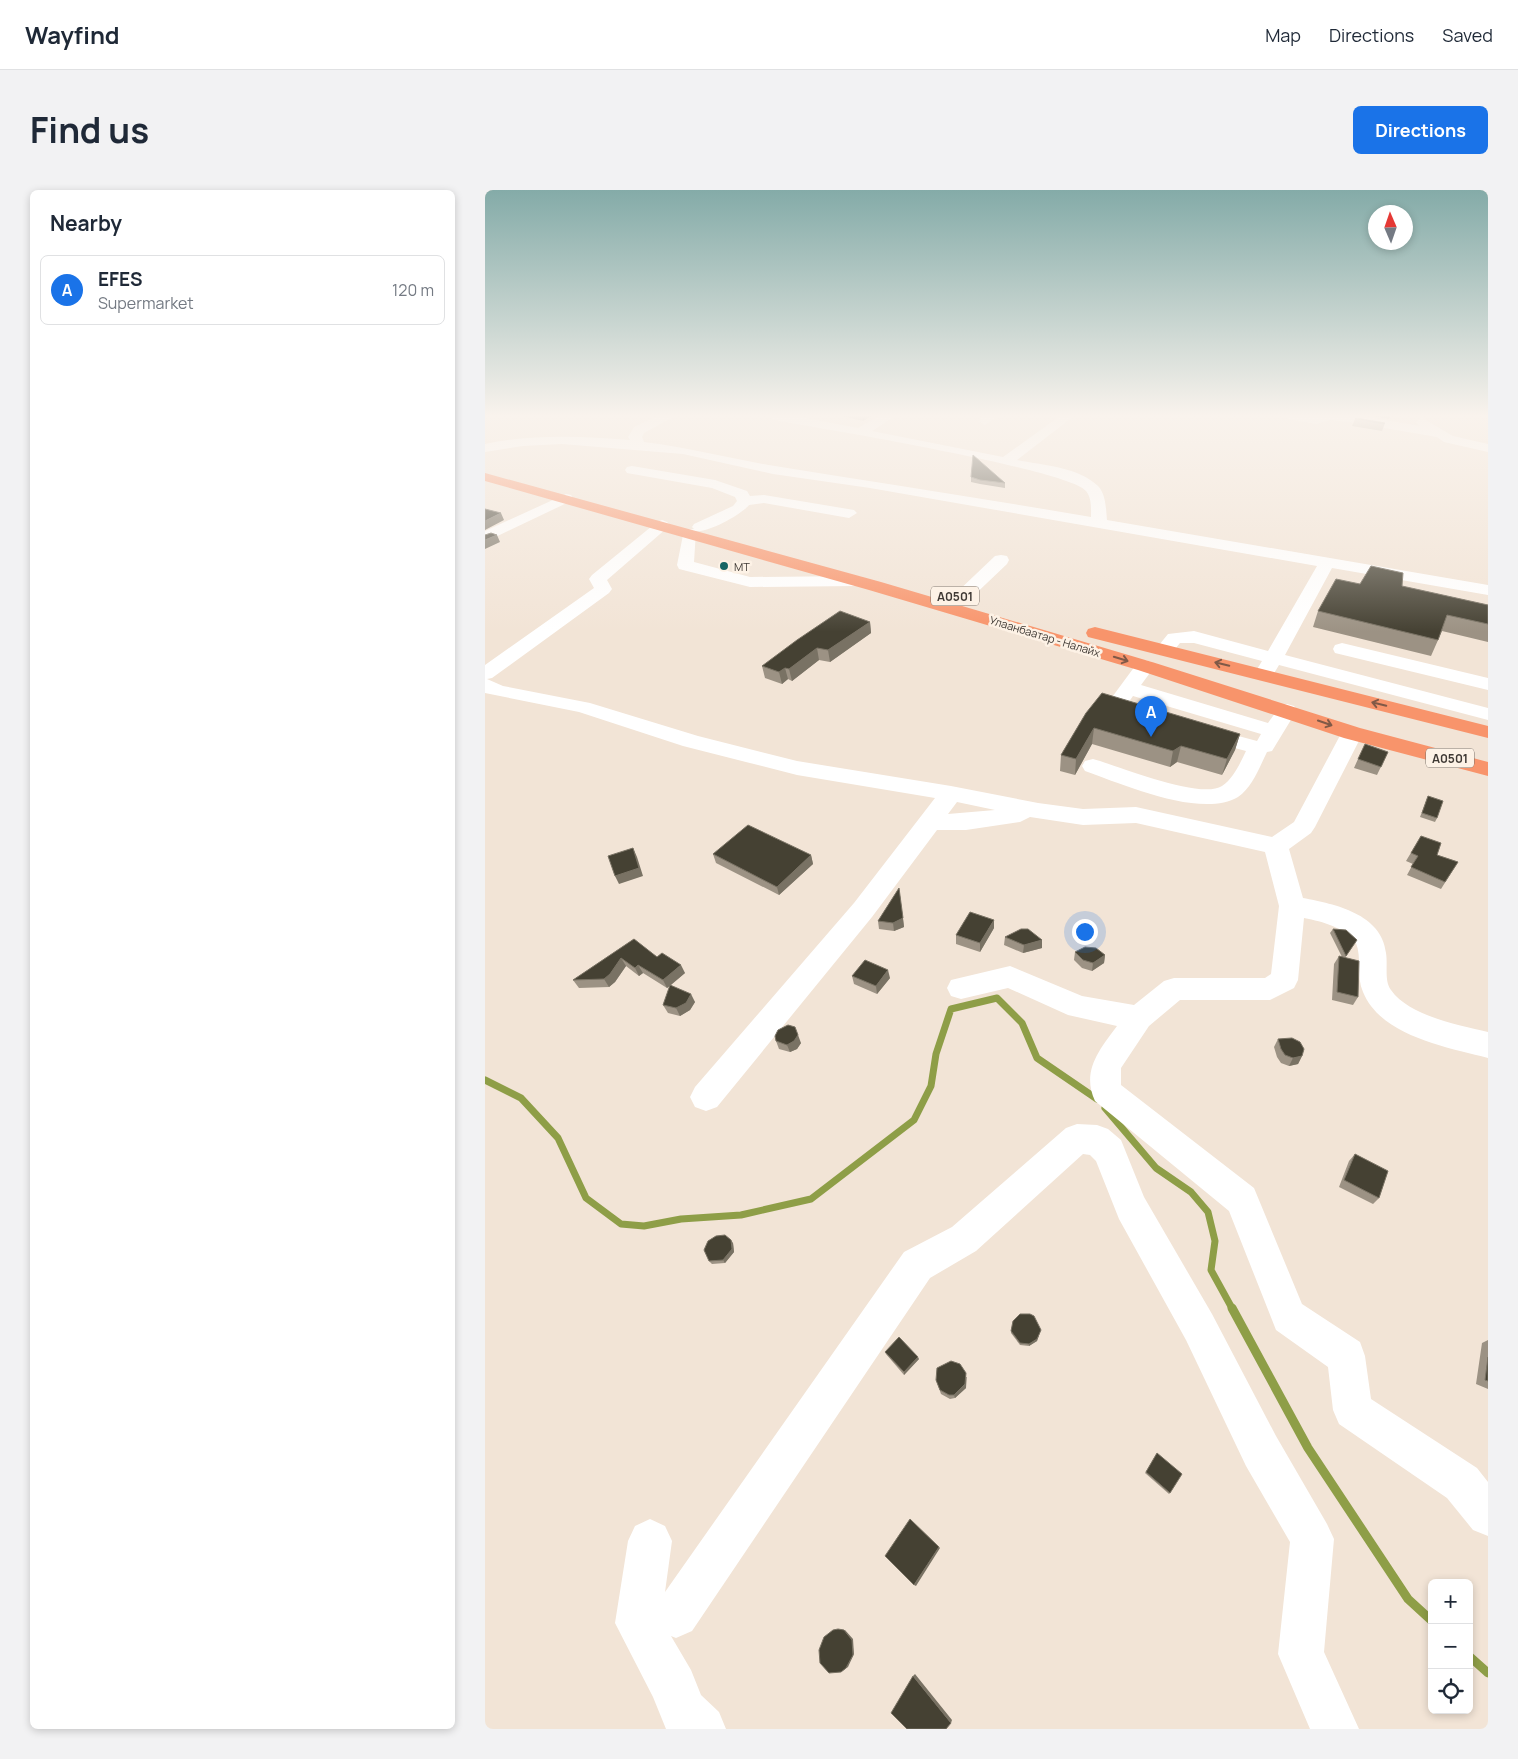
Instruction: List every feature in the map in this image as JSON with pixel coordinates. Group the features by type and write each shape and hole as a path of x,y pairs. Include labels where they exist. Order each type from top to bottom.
{"highway":[{"name":"Улаанбаатар - Налайх","path":"527,488 662,525 695,530 856,581 1145,666 1352,732 1481,767"},
{"name":"Улаанбаатар - Налайх","path":"547,488 695,530 1076,628 1427,715 1488,733"},
{"path":"1413,748 1425,746 1434,741 1438,736 1439,730 1427,715"},
{"path":"1481,767 1467,757 1465,747 1475,735 1488,733"}],"street":[{"path":"726,488 743,494 744,501 738,509 695,530 685,564 750,582 856,581"},
{"path":"892,488 1326,564 1488,590"},
{"path":"1091,488 1098,502 1099,524"},
{"path":"485,537 566,498"},
{"path":"744,501 764,499 849,513"},
{"path":"485,674 603,589 599,579 662,525"},
{"path":"961,598 1001,560"},
{"path":"1264,674 1326,564"},
{"path":"1164,650 1175,638 1194,637 1488,714"},
{"path":"1342,649 1488,684"},
{"path":"1145,666 1118,703 1118,706 1259,748"},
{"path":"485,685 497,691 583,707 691,741 797,768 951,793 1038,811 1083,817 1136,815 1276,846 1303,827 1352,732"},
{"path":"1129,688 1274,731"},
{"path":"1093,766 1189,796 1215,798 1227,794 1234,788 1259,748 1264,746 1287,710"},
{"path":"707,1097 883,885 932,822 951,793"},
{"path":"932,822 966,822 1038,811"},
{"path":"1276,846 1292,906 1284,980 1270,989 1174,989 1139,1018 1106,1065 1106,1091 1242,1200 1289,1316 1346,1356 1353,1410 1462,1483 1488,1515"},
{"path":"1292,906 1326,911 1361,929 1372,946 1374,981 1379,997 1397,1014 1456,1037 1488,1045"},
{"path":"961,988 1010,977 1078,1007 1139,1018"},
{"path":"676,1615 917,1265 964,1239 1077,1140 1097,1140 1109,1151 1131,1207 1199,1327 1261,1451 1312,1539 1301,1654 1335,1729"},
{"path":"650,1541 638,1623 674,1687 683,1711 702,1729"}],"building":[{"path":"485,509 501,513 485,521"},
{"path":"491,533 497,535 485,540 485,535"},
{"path":"1371,566 1403,573 1402,586 1488,605 1488,624 1447,615 1438,640 1318,611 1336,579 1360,584"},
{"path":"840,611 870,622 828,650 817,648 789,669 785,668 779,672 762,666 797,640"},
{"path":"1102,693 1240,734 1227,759 1181,746 1173,751 1094,728 1076,759 1061,755 1086,713"},
{"path":"1365,744 1388,752 1381,767 1358,759"},
{"path":"1428,796 1443,801 1437,818 1422,813"},
{"path":"748,825 811,855 777,887 713,854"},
{"path":"1421,836 1441,843 1437,855 1458,862 1445,882 1411,867 1418,856 1411,853"},
{"path":"633,848 639,868 615,876 608,856"},
{"path":"899,888 903,918 893,923 878,921"},
{"path":"970,912 994,920 980,943 956,935"},
{"path":"1021,929 1028,929 1042,940 1024,945 1005,937"},
{"path":"1333,929 1346,930 1357,940 1346,956"},
{"path":"634,939 657,957 662,953 681,965 663,980 638,965 635,968 621,958 610,974 604,979 573,980"},
{"path":"1085,947 1096,948 1105,955 1093,963 1083,960 1075,952"},
{"path":"1339,956 1359,961 1358,997 1337,992"},
{"path":"865,960 888,970 876,986 852,976"},
{"path":"670,985 691,994 686,1003 676,1008 663,1005"},
{"path":"788,1025 795,1027 798,1035 794,1041 787,1045 776,1041 775,1036 778,1030"},
{"path":"1292,1038 1300,1042 1304,1049 1302,1056 1293,1058 1285,1055 1281,1049 1278,1039"},
{"path":"1355,1154 1388,1171 1379,1198 1344,1180"},
{"path":"725,1235 731,1240 732,1249 723,1260 709,1261 704,1250 708,1241 716,1236"},
{"path":"1020,1314 1034,1316 1041,1330 1037,1339 1029,1344 1020,1343 1011,1331 1013,1321"},
{"path":"899,1337 918,1357 904,1372 885,1352"},
{"path":"1488,1357 1488,1381 1485,1380"},
{"path":"951,1361 960,1364 966,1373 965,1384 954,1395 949,1395 940,1390 936,1380 937,1368"},
{"path":"1157,1453 1182,1474 1170,1493 1146,1472"},
{"path":"910,1519 939,1547 914,1585 885,1556"},
{"path":"833,1630 844,1630 852,1640 853,1655 846,1668 841,1672 829,1673 820,1663 819,1650 824,1637"},
{"path":"913,1676 951,1723 946,1729 907,1729 891,1713"}],"waterway":[{"path":"485,1080 521,1098 558,1138 586,1198 621,1224 644,1226 681,1219 741,1215 811,1199 914,1120 931,1086 936,1054 951,1009 997,998 1022,1023 1037,1058 1097,1099"},
{"path":"1105,1108 1156,1168 1191,1192 1208,1212 1215,1241 1211,1270 1233,1310"},
{"path":"1232,1308 1308,1448 1408,1599 1428,1617"},
{"path":"1473,1660 1488,1673"}],"place":[{"name":"MT","path":"724,566"},
{"name":"EFES","path":"1151,737"}]}
